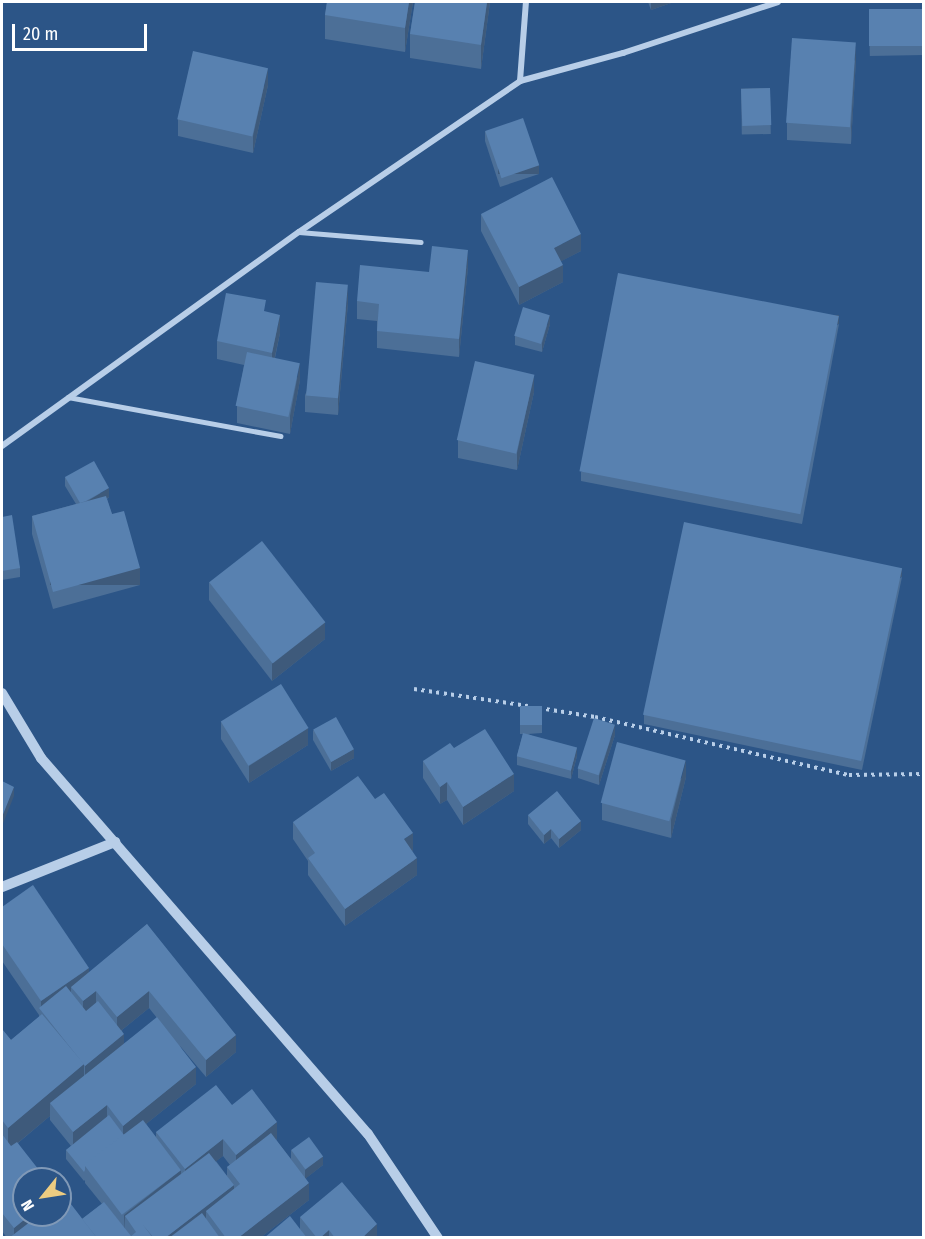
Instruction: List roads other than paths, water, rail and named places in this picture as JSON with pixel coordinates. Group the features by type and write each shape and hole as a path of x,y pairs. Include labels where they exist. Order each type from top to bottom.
{"street":[{"path":"520,81 526,2"},
{"path":"2,446 299,232 520,81 623,53 777,2"},
{"path":"2,693 41,758 368,1134 438,1238"},
{"path":"2,887 115,842"}],"lane":[{"path":"299,232 421,242"},
{"path":"69,397 280,436"}]}
